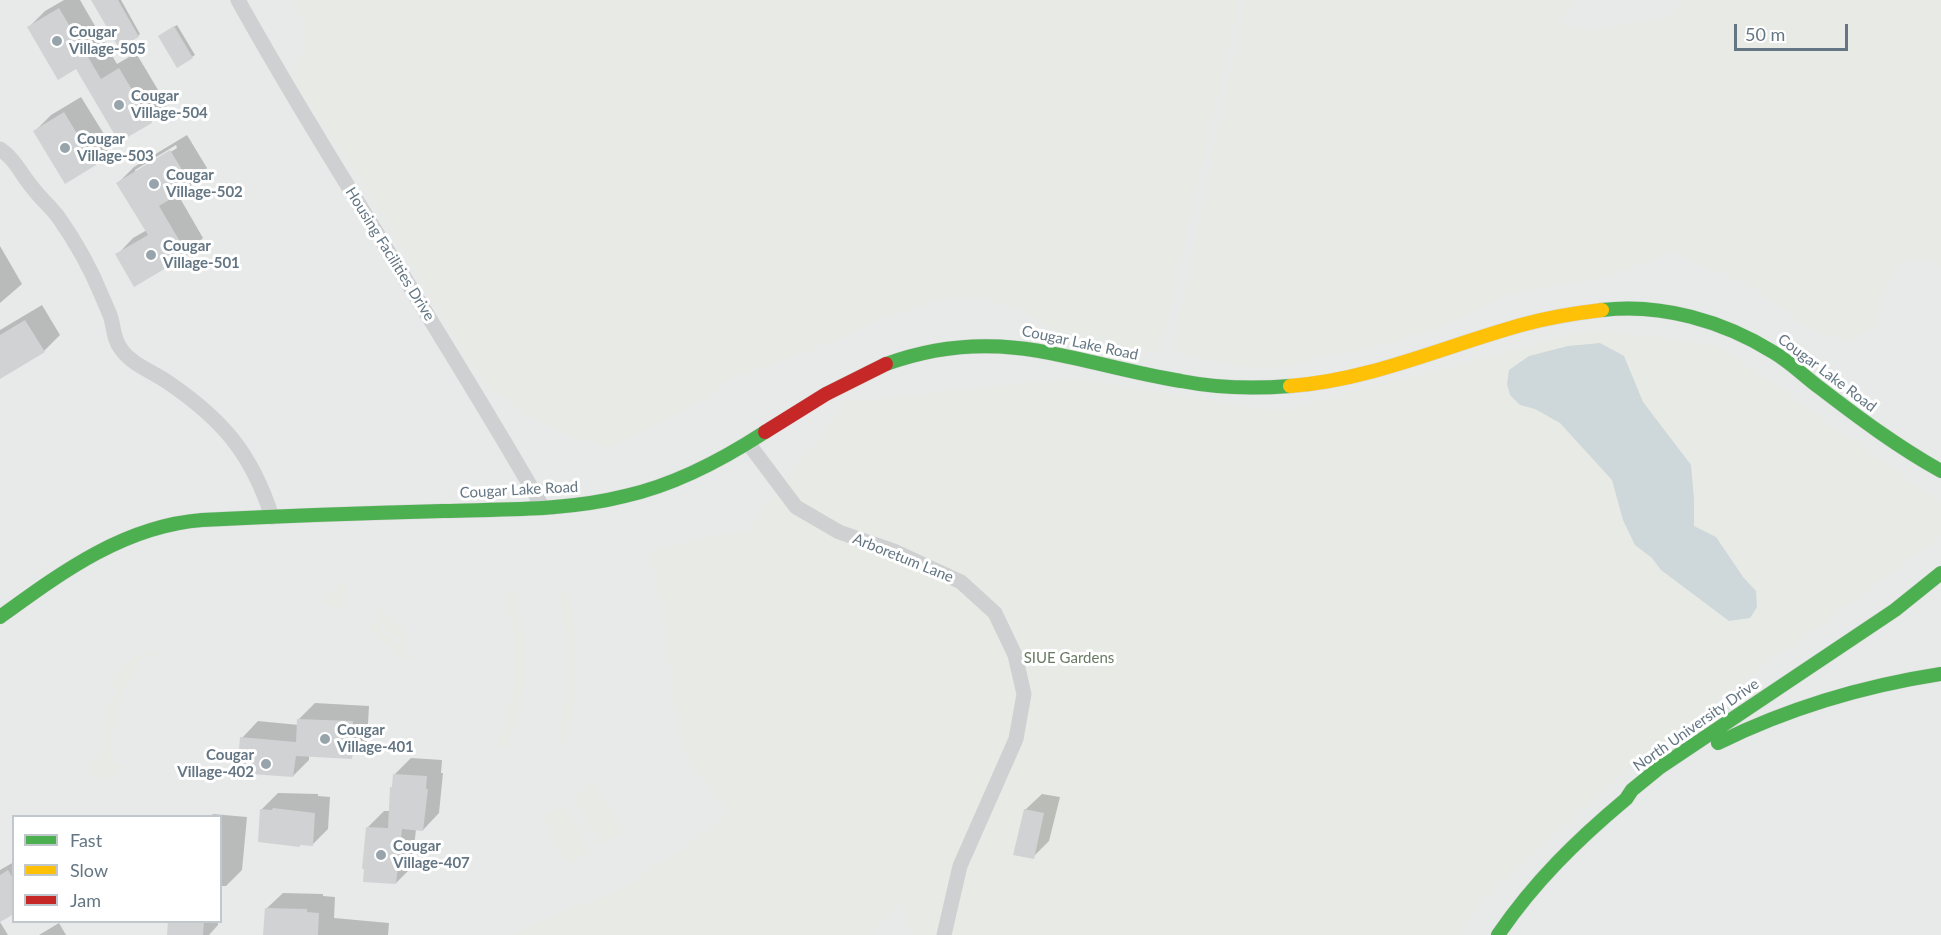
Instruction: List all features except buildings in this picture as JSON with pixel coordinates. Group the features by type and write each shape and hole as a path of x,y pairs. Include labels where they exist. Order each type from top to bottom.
{"street":[{"name":"Housing Facilities Drive","path":"238,0 349,187 490,415 543,508"},
{"path":"0,149 12,158 31,186 58,217 76,246 107,307 115,338 121,349 131,360 159,375 191,397 220,423 252,466 272,517"},
{"name":"Cougar Lake Road","path":"2,611 103,548 173,523 272,517 543,508 592,503 660,486 748,443 846,381 878,366 935,349 1000,345 1031,348 1178,381 1236,389 1278,388 1318,384 1358,376 1397,366 1511,327 1559,316 1626,308 1656,310 1713,323 1774,352 1891,441 1941,471"},
{"name":"Arboretum Lane","path":"748,443 796,507 839,532 894,551 961,582 995,613 1015,655 1024,694 1016,739 960,866 944,935"},
{"name":"North University Drive","path":"1498,935 1514,910 1543,874 1574,842 1626,799 1632,790 1659,768 1895,610 1941,573"},
{"path":"1632,790 1735,735 1777,716 1866,688 1941,674"}],"shaded area":[{"path":"0,0 1941,0 1941,935 0,935"},
{"path":"1600,343 1624,356 1643,402 1691,465 1694,526 1716,537 1743,577 1756,591 1757,607 1750,618 1729,621 1661,570 1652,558 1635,545 1623,520 1612,480 1560,423 1535,409 1520,405 1510,395 1507,384 1509,370 1529,356 1568,346"}],"green space":[{"path":"292,0 1239,0 1160,352 1134,349 1052,330 1023,311 986,299 951,297 875,320 806,352 737,377 654,427 608,448 568,435 534,417 491,390 466,359 382,213 293,81 297,59 305,48 306,28"},
{"path":"1247,0 1574,0 1559,24 1594,29 1668,16 1686,0 1941,0 1941,268 1933,262 1903,261 1888,280 1874,327 1851,343 1812,330 1748,285 1673,252 1610,276 1512,294 1442,326 1380,346 1333,354 1294,366 1252,369 1173,352 1219,124"},
{"name":"SIUE Gardens","path":"1593,329 1718,345 1941,503 1941,536 1642,755 1476,905 1461,935 912,935 901,902 871,935 513,935 611,892 643,875 687,845 729,811 693,769 677,727 665,631 649,550 749,529 846,402 1072,378 1281,411"},
{"path":"343,582 346,583 348,592 344,606 336,608 320,601 321,599"},
{"path":"514,589 524,644 525,678 520,706 507,750 496,747 509,706 515,669 513,632 503,591"},
{"path":"567,589 578,657 575,704 566,743 556,741 564,701 567,666 565,632 558,592"},
{"path":"376,603 376,608 401,626 410,646 411,655 421,655 421,658 413,661 405,646 383,627 376,616 375,610"},
{"path":"372,622 403,650 408,661 369,627"},
{"path":"147,649 158,653 155,659 143,654 119,705 113,732 111,762 120,763 122,770 111,778 100,777 92,772 88,765 91,761 98,761 105,715 119,690 110,681 126,664"},
{"path":"595,785 623,831 601,845 573,798"},
{"path":"563,804 591,851 569,864 541,818"}],"traffic: fast":[{"path":"1602,310 1647,309 1669,312 1733,331 1779,356 1879,432 1941,471"},
{"path":"886,364 927,352 964,347 1000,347 1035,350 1208,385 1290,386"},
{"path":"0,617 95,554 120,541 173,524 202,520 558,507 603,501 644,491 680,478 715,462 765,432"},
{"path":"1498,935 1541,879 1573,846 1626,799 1632,790 1659,768 1895,610 1941,573"},
{"path":"1718,743 1772,719 1827,700 1883,685 1941,674"}],"traffic: slow":[{"path":"1290,386 1350,377 1525,324 1602,310"}],"traffic: jam":[{"path":"765,432 826,394 886,364"}],"place":[{"name":"Cougar Village-505","path":"57,41"},
{"name":"Cougar Village-504","path":"119,105"},
{"name":"Cougar Village-503","path":"65,148"},
{"name":"Cougar Village-502","path":"154,184"},
{"name":"Cougar Village-501","path":"151,255"},
{"name":"Cougar Village-401","path":"325,739"},
{"name":"Cougar Village-402","path":"266,764"},
{"name":"Cougar Village-407","path":"381,855"}]}
